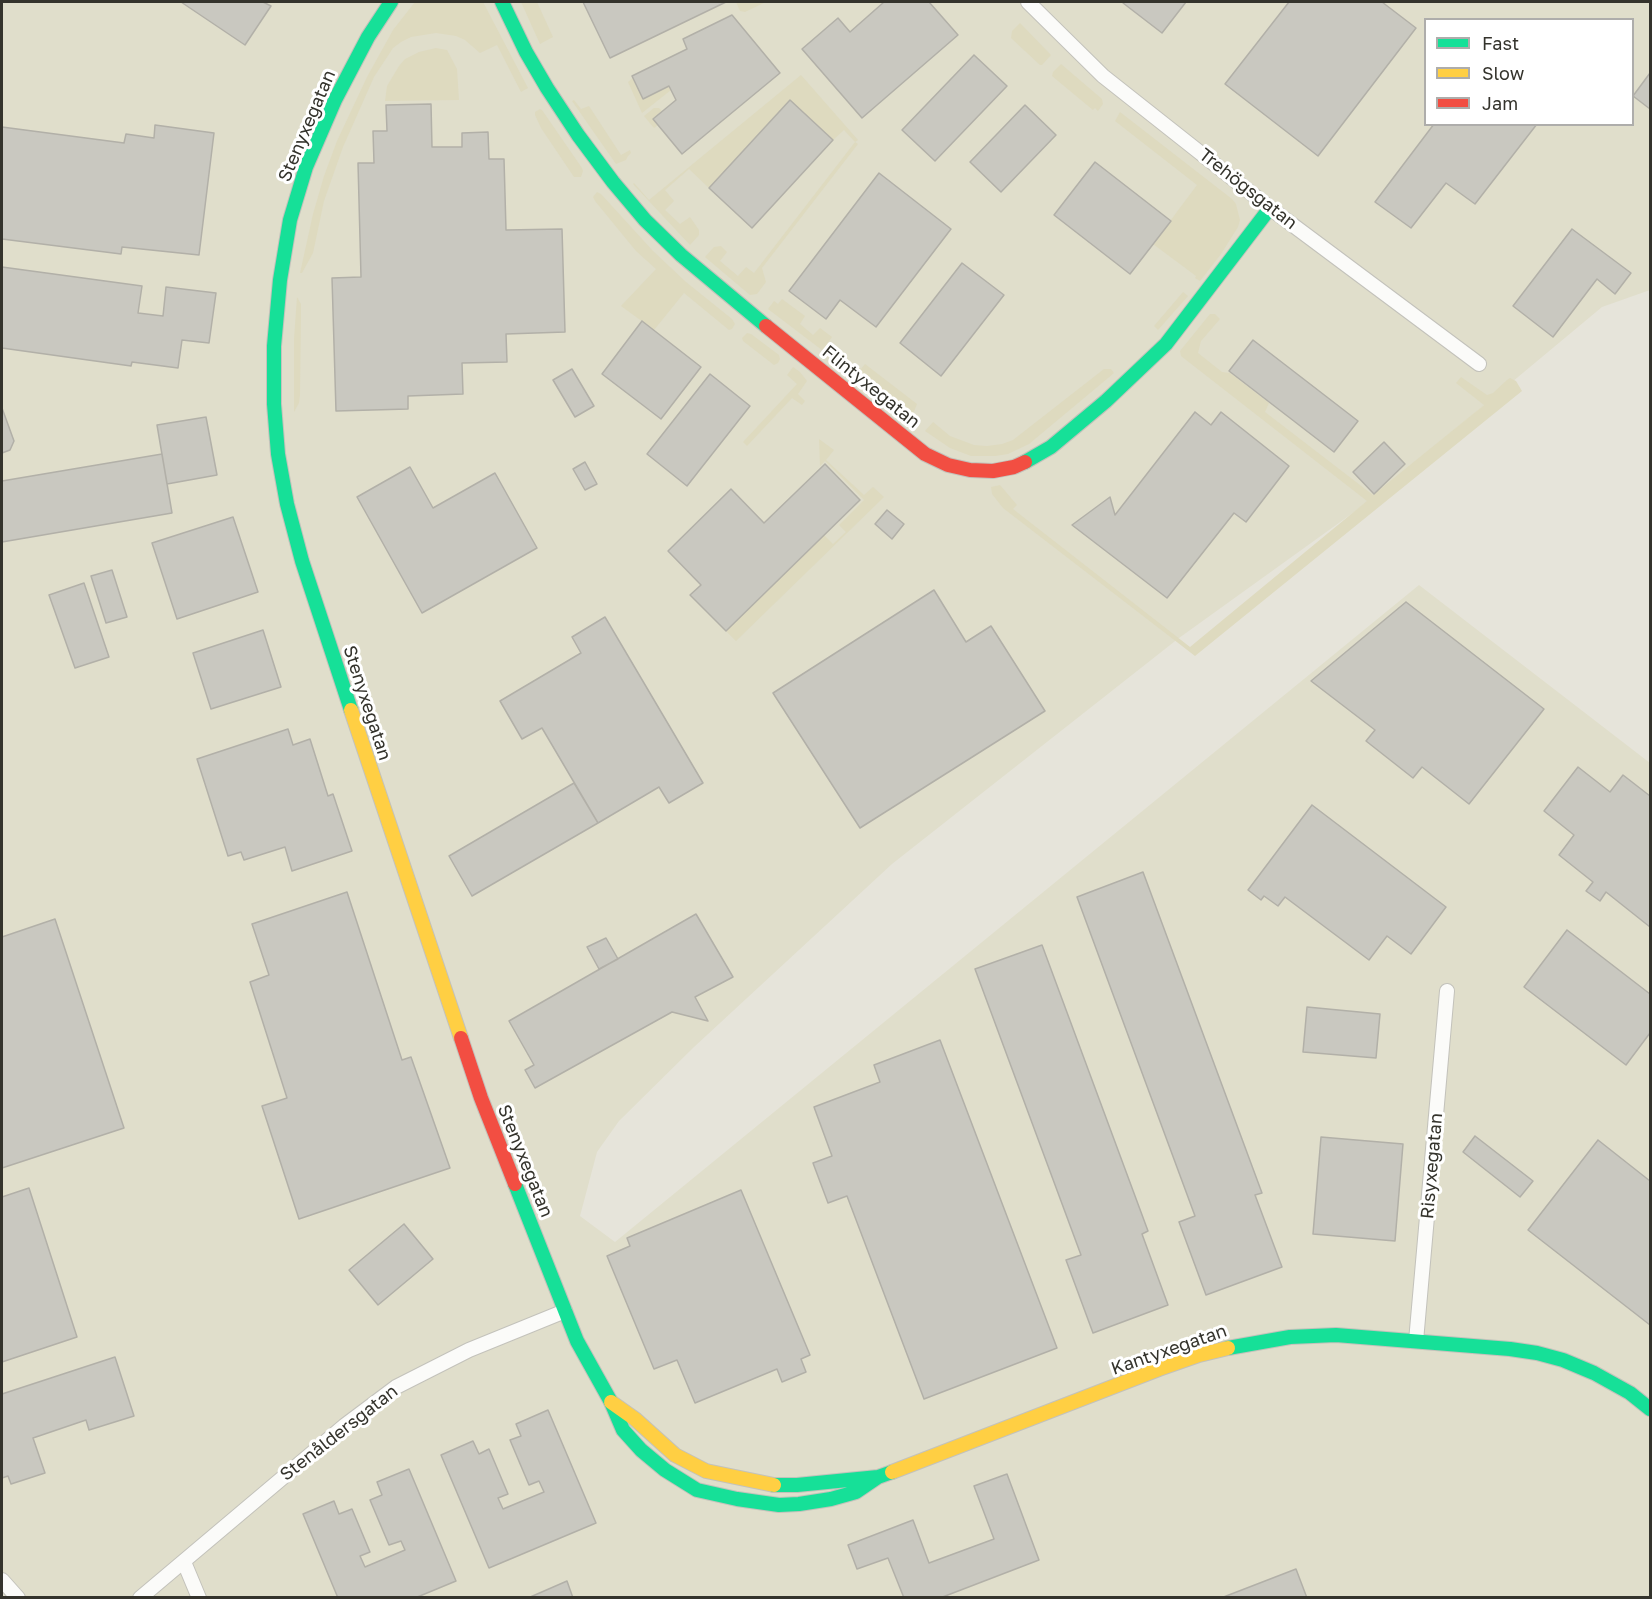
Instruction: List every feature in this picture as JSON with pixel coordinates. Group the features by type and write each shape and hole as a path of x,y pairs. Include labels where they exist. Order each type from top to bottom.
{"street":[{"name":"Stenyxegatan","path":"391,2 368,38 335,100 306,167 290,220 280,280 274,346 274,404 278,454 287,504 302,561 481,1098 577,1341 611,1402 623,1430 641,1450 665,1470 697,1490"},
{"name":"Flintyxegatan","path":"502,2 526,52 547,88 578,135 645,220 724,292 925,454 948,465 970,470 993,471 1014,467 1051,447 1106,401 1166,344 1270,208"},
{"name":"Trehögsgatan","path":"1028,2 1104,75 1270,208 1479,364"},
{"name":"Risyxegatan","path":"1416,1341 1447,991"},
{"name":"Stenåldersgatan","path":"140,1598 344,1426 396,1387 469,1350 565,1311"},
{"name":"Kantyxegatan","path":"697,1490 779,1505 831,1499 856,1492 878,1477 1159,1369 1199,1355 1290,1337 1336,1335 1537,1353 1563,1360 1594,1373 1630,1393 1650,1409"},
{"name":"Stenyxegatan","path":"611,1402 635,1419 675,1455 706,1471"},
{"name":"Kantyxegatan","path":"706,1471 774,1485 878,1477"},
{"path":"184,1562 199,1598"},
{"path":"2,1580 18,1598"}],"shaded area":[{"path":"2,2 1650,2 1650,290 1602,307 1368,502 1179,638 892,864 694,1047 619,1121 597,1152 580,1216 615,1242 1419,585 1650,763 1650,1597 2,1598"},
{"path":"415,2 483,2 528,88 521,92 497,45 480,53 465,40 436,33 411,37 393,48 374,77 343,147 324,201 313,253 300,273 313,214 337,141 367,77 393,30"},
{"path":"521,2 537,2 553,37 540,44"},
{"path":"736,2 766,2 745,12 740,11"},
{"path":"1020,23 1051,55 1042,65 1011,38 1012,31"},
{"path":"436,48 447,50 457,69 459,100 385,101 387,86 405,59 419,52"},
{"path":"1061,64 1102,99 1103,104 1098,111 1095,108 1093,110 1052,76"},
{"path":"801,75 858,140 855,142 844,130 833,140 790,101 709,188 689,169 665,190 674,201 665,210 680,224 690,217 699,230 699,235 690,245 633,184 649,200"},
{"path":"633,78 643,98 669,86 671,90 642,113 628,82"},
{"path":"574,100 581,109 589,106 621,155 630,150 631,153 626,160 616,164 572,101"},
{"path":"654,108 662,111 653,119 658,125 654,128 644,116"},
{"path":"540,109 582,168 581,177 574,177 541,128 535,115 535,112"},
{"path":"1120,112 1236,204 1240,220 1238,227 1200,281 1153,244 1197,185 1115,121"},
{"path":"855,142 858,144 762,268 766,282 757,294 750,295 705,257 714,247 721,246 727,252 720,261 738,276 746,267 754,273"},
{"path":"597,192 653,251 686,282 732,319 735,324 732,329 729,330 684,293 654,330 621,306 656,269 636,251 595,201 593,197"},
{"path":"1183,292 1188,296 1158,330 1154,326"},
{"path":"297,297 301,304 300,395 294,412 294,339"},
{"path":"782,299 805,316 800,324 813,335 820,328 832,337 827,344 846,359 839,363 768,309 774,301 778,304"},
{"path":"1210,314 1215,314 1220,319 1201,341 1198,353 1222,372 1230,373 1269,403 1265,412 1373,495 1484,405 1456,383 1461,377 1487,395 1493,393 1510,378 1516,381 1522,391 1195,656 1003,508 992,494 991,487 1000,485 1017,505 1013,509 1190,647 1367,501 1181,356 1180,351"},
{"path":"747,333 779,355 778,363 774,365 743,341 742,338"},
{"path":"865,364 917,404 913,414 906,416 854,376 857,366 861,369"},
{"path":"793,367 807,381 798,394 805,401 802,405 792,398 747,446 743,442 797,384 787,375"},
{"path":"1104,369 1111,369 1114,373 1029,444 1008,454 971,456 950,448 925,431 933,422 950,436 974,445 1002,444 1013,440"},
{"path":"819,439 834,450 826,460 864,495 873,487 884,497 736,641 726,631 824,535 833,544 846,532 839,525 864,500 825,461 820,466"}],"building":[{"path":"181,2 263,2 271,6 245,45"},
{"path":"583,2 726,2 610,58"},
{"path":"884,2 929,2 958,35 862,118 802,49 838,18 850,32"},
{"path":"1186,2 1162,33 1123,3"},
{"path":"1289,2 1382,2 1416,28 1318,156 1225,84"},
{"path":"732,15 780,73 682,154 653,119 676,100 669,86 643,99 632,76 687,49 683,39"},
{"path":"974,55 1007,86 935,161 902,130"},
{"path":"1650,73 1650,109 1634,95"},
{"path":"790,100 833,140 752,228 709,188"},
{"path":"431,104 432,147 462,147 462,133 488,132 489,159 504,159 506,230 562,229 565,332 506,334 507,362 462,363 463,394 408,396 408,409 336,411 332,278 361,277 358,163 374,163 373,131 387,131 386,105"},
{"path":"1025,105 1056,135 1001,192 970,162"},
{"path":"155,125 214,133 199,255 122,247 121,254 2,239 2,127 124,143 126,134 154,138"},
{"path":"1432,126 1535,126 1475,204 1446,183 1411,228 1375,202"},
{"path":"1095,162 1171,221 1130,274 1054,215"},
{"path":"879,173 951,229 876,327 840,300 826,319 789,291"},
{"path":"1572,229 1631,273 1615,294 1597,279 1553,337 1513,306"},
{"path":"962,263 1004,295 941,376 900,343"},
{"path":"2,267 142,286 138,313 163,316 166,287 216,293 209,343 182,340 178,368 132,362 131,366 2,348"},
{"path":"642,321 701,367 661,419 602,374"},
{"path":"1253,340 1358,421 1334,452 1229,371"},
{"path":"572,369 594,406 575,417 553,380"},
{"path":"710,374 750,406 687,486 647,454"},
{"path":"2,408 14,441 10,450 2,453"},
{"path":"1195,412 1211,425 1221,412 1289,466 1246,522 1234,513 1167,598 1072,525 1110,497 1115,515"},
{"path":"206,417 217,475 167,484 157,425"},
{"path":"1384,442 1405,464 1374,494 1353,472"},
{"path":"162,454 172,513 2,542 2,481"},
{"path":"585,462 597,484 585,490 573,469"},
{"path":"825,464 860,500 726,631 690,595 701,585 668,551 731,489 764,523"},
{"path":"410,467 433,508 495,473 537,548 422,613 357,497"},
{"path":"887,510 904,524 892,539 875,524"},
{"path":"233,517 258,592 177,619 152,543"},
{"path":"112,570 127,617 106,623 91,576"},
{"path":"84,583 109,657 75,668 49,595"},
{"path":"934,590 966,642 991,626 1045,711 860,828 773,693"},
{"path":"1406,602 1544,709 1469,804 1422,767 1413,778 1366,741 1375,730 1311,681"},
{"path":"605,617 703,783 669,803 659,787 598,823 542,728 522,739 500,701 581,653 572,637"},
{"path":"263,630 281,687 211,709 193,653"},
{"path":"288,729 293,745 310,739 328,796 333,794 352,851 292,871 285,847 244,860 241,852 228,856 197,759"},
{"path":"1578,767 1610,792 1623,775 1650,796 1650,927 1606,892 1600,901 1586,891 1593,882 1559,855 1574,835 1544,811"},
{"path":"574,783 598,823 472,896 449,856"},
{"path":"1312,805 1446,907 1411,954 1387,936 1369,960 1285,897 1278,906 1264,896 1261,900 1248,890"},
{"path":"1143,872 1262,1193 1255,1195 1282,1267 1206,1295 1179,1222 1195,1216 1077,897"},
{"path":"347,892 402,1060 411,1057 450,1168 299,1219 262,1106 287,1098 250,982 269,975 252,924"},
{"path":"696,914 733,977 695,997 708,1021 672,1012 535,1088 525,1070 534,1065 509,1021"},
{"path":"55,919 124,1128 2,1168 2,937"},
{"path":"1567,930 1650,994 1650,1033 1626,1065 1524,987"},
{"path":"606,938 618,959 599,969 587,947"},
{"path":"1042,945 1148,1231 1142,1234 1168,1305 1093,1333 1066,1260 1081,1255 975,969"},
{"path":"1307,1007 1380,1014 1376,1058 1303,1052"},
{"path":"940,1040 1057,1348 924,1399 847,1196 828,1203 813,1163 832,1156 814,1107 880,1082 874,1065"},
{"path":"1475,1136 1533,1181 1520,1197 1463,1152"},
{"path":"1321,1137 1403,1144 1395,1241 1313,1234"},
{"path":"1598,1140 1650,1181 1650,1325 1528,1230"},
{"path":"29,1188 77,1337 2,1362 2,1197"},
{"path":"741,1190 810,1355 801,1359 806,1372 782,1382 777,1369 695,1403 677,1360 654,1369 607,1256 630,1246 627,1238"},
{"path":"404,1224 433,1259 378,1305 349,1270"},
{"path":"115,1357 134,1416 89,1430 86,1420 33,1438 45,1473 11,1484 8,1476 2,1478 2,1394"},
{"path":"548,1410 596,1523 489,1568 441,1455 473,1441 479,1454 489,1449 508,1494 498,1498 503,1509 544,1492 539,1481 529,1485 510,1440 521,1436 516,1424"},
{"path":"409,1469 456,1581 415,1598 338,1598 303,1514 334,1501 339,1514 352,1509 370,1552 360,1556 365,1567 405,1550 401,1541 389,1545 370,1500 382,1495 377,1482"},
{"path":"1007,1474 1039,1560 940,1598 904,1598 888,1558 857,1569 848,1545 913,1520 929,1563 994,1539 974,1486"},
{"path":"1296,1569 1307,1598 1221,1598"},
{"path":"567,1581 573,1598 528,1598"}],"traffic: fast":[{"path":"351,710 302,561 287,504 278,454 274,404 274,346 280,280 290,220 306,167 335,100 368,37 391,2"},
{"path":"502,2 526,52 547,88 613,182 645,220 681,255 766,326"},
{"path":"1025,462 1051,447 1106,401 1166,344 1270,208"},
{"path":"515,1184 577,1341 611,1402 623,1430 641,1450 665,1470 697,1490 779,1505 831,1499 856,1492 878,1477 892,1472"},
{"path":"1228,1348 1290,1337 1336,1335 1510,1349 1563,1360 1594,1373 1630,1393 1650,1409"},
{"path":"774,1485 878,1477"}],"traffic: slow":[{"path":"351,710 461,1038"},
{"path":"892,1472 1159,1369 1228,1348"},
{"path":"611,1402 635,1419 675,1455 706,1471 774,1485"}],"traffic: jam":[{"path":"766,326 925,454 948,465 970,470 993,471 1014,467 1025,462"},
{"path":"461,1038 481,1098 515,1184"}]}
